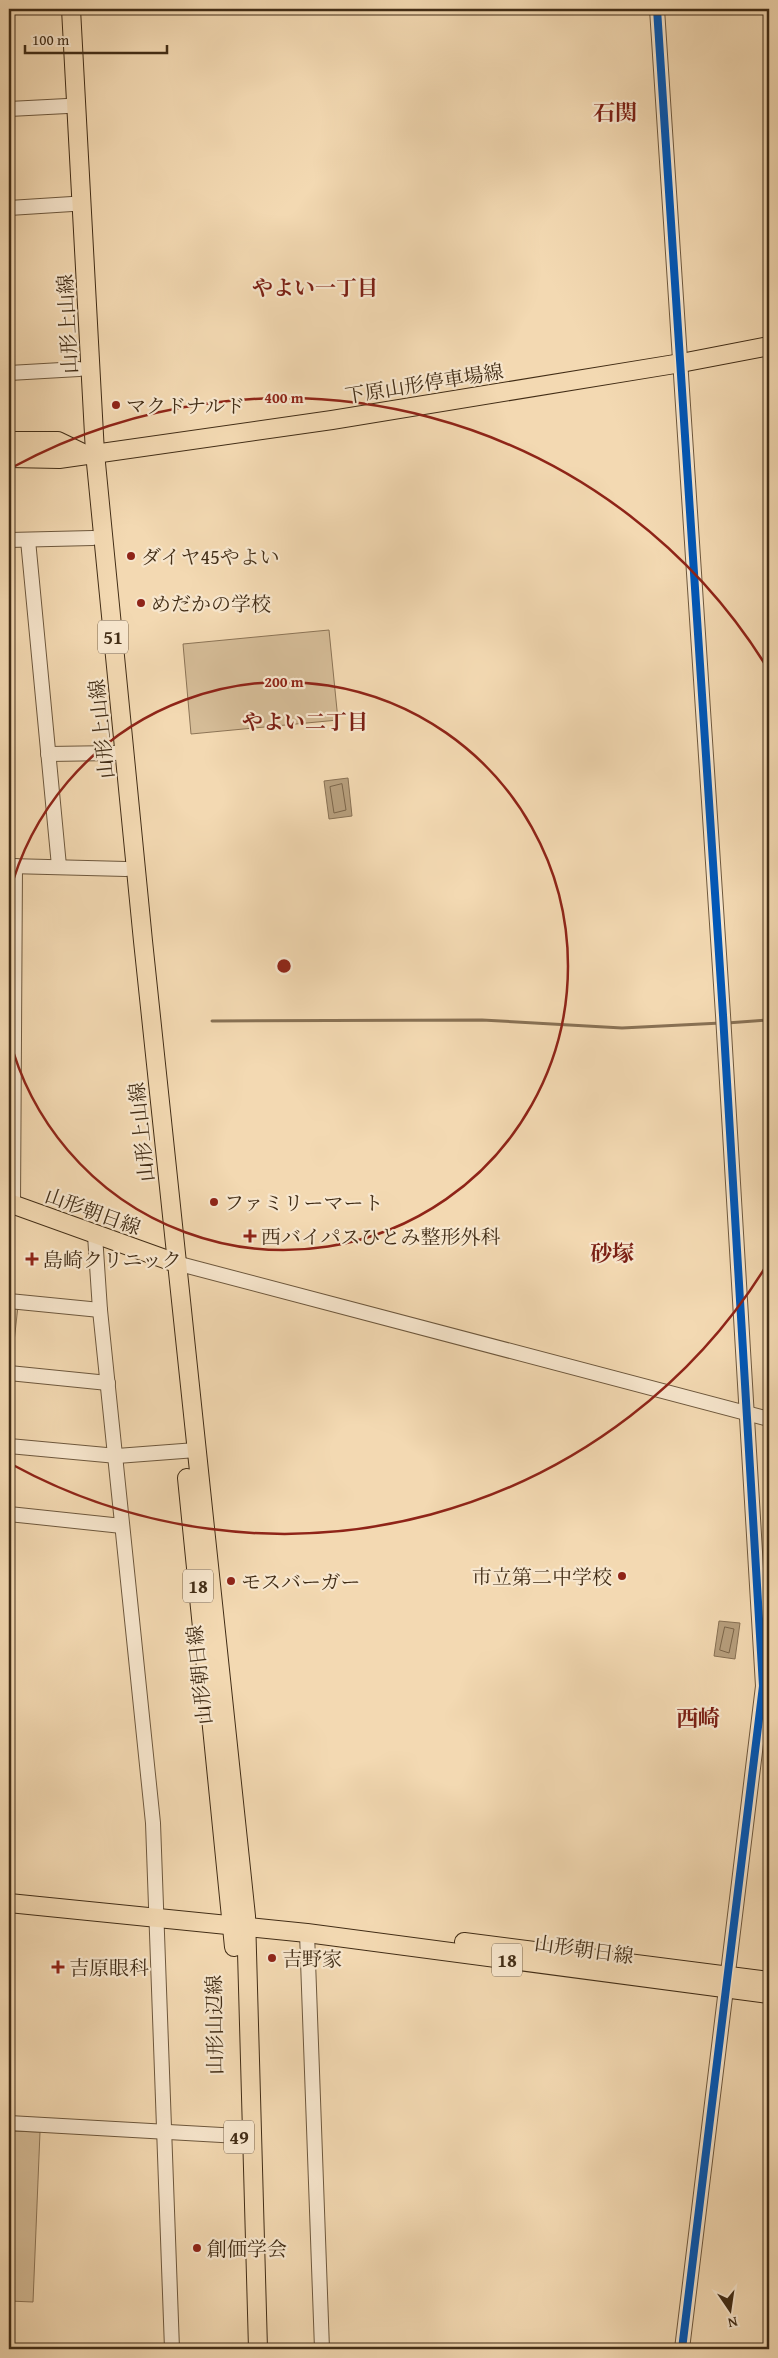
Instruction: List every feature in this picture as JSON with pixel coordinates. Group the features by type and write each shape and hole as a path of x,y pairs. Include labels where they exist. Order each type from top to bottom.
{"main road":[{"name":"山形上山線","path":"62,9 79,369 90,454 170,1261"},
{"name":"山形上山線","path":"71,9 93,538 126,869 170,1261"},
{"name":"下原山形停車場線","path":"9,458 58,459 332,420 681,363 769,346"},
{"path":"9,441 58,441 90,454"},
{"name":"山形朝日線","path":"11,1204 170,1261 239,1921"},
{"path":"9,1895 239,1921"},
{"path":"9,1903 156,1912"},
{"name":"山形朝日線","path":"239,1921 305,1921 727,1983 769,1994"},
{"name":"山形朝日線","path":"239,1921 307,1932 727,1983 769,1981"},
{"name":"山形山辺線","path":"239,1921 239,2136 250,2349"},
{"name":"山形山辺線","path":"239,1921 258,2349"}],"street":[{"path":"657,9 723,1021 763,1686 682,2349"},
{"path":"9,109 67,106"},
{"path":"9,208 72,204"},
{"path":"9,373 79,369"},
{"path":"9,540 93,538"},
{"path":"28,540 59,866"},
{"path":"48,754 115,753"},
{"path":"11,1204 12,866 126,869"},
{"path":"94,1235 100,1310 117,1456 122,1526 153,1823 172,2349"},
{"path":"170,1261 769,1418"},
{"path":"9,1301 100,1310"},
{"path":"9,1372 108,1384"},
{"path":"9,1446 117,1456 190,1450"},
{"path":"9,1514 122,1526"},
{"path":"307,1932 322,2349"},
{"path":"9,2123 239,2136"}],"shaded area":[{"path":"329,630 338,720 191,734 183,644"},
{"path":"9,1305 18,1306 11,1369 9,1369"},
{"path":"9,2131 40,2132 33,2302 9,2301"}],"water":[{"path":"348,778 352,816 329,819 324,781"},
{"path":"719,1621 740,1623 735,1659 714,1656"}],"waterway":[{"path":"212,1021 482,1020 622,1028 721,1023"},
{"path":"727,1023 769,1020"}],"cycle path":[{"path":"657,9 723,1015 763,1686 682,2349"}],"place":[{"name":"マクドナルド","path":"116,405"},
{"name":"ダイヤ45やよい","path":"131,556"},
{"name":"めだかの学校","path":"141,603"},
{"name":"ファミリーマート","path":"214,1202"},
{"name":"西バイパスひとみ整形外科","path":"250,1236"},
{"name":"島崎クリニック","path":"32,1259"},
{"name":"市立第二中学校","path":"622,1576"},
{"name":"モスバーガー","path":"231,1581"},
{"name":"吉野家","path":"272,1958"},
{"name":"吉原眼科","path":"58,1967"},
{"name":"創価学会","path":"197,2248"}],"district":[{"name":"石関","path":"615,112"},
{"name":"やよい一丁目","path":"315,287"},
{"name":"やよい二丁目","path":"305,721"},
{"name":"砂塚","path":"612,1253"},
{"name":"西崎","path":"698,1718"}]}
